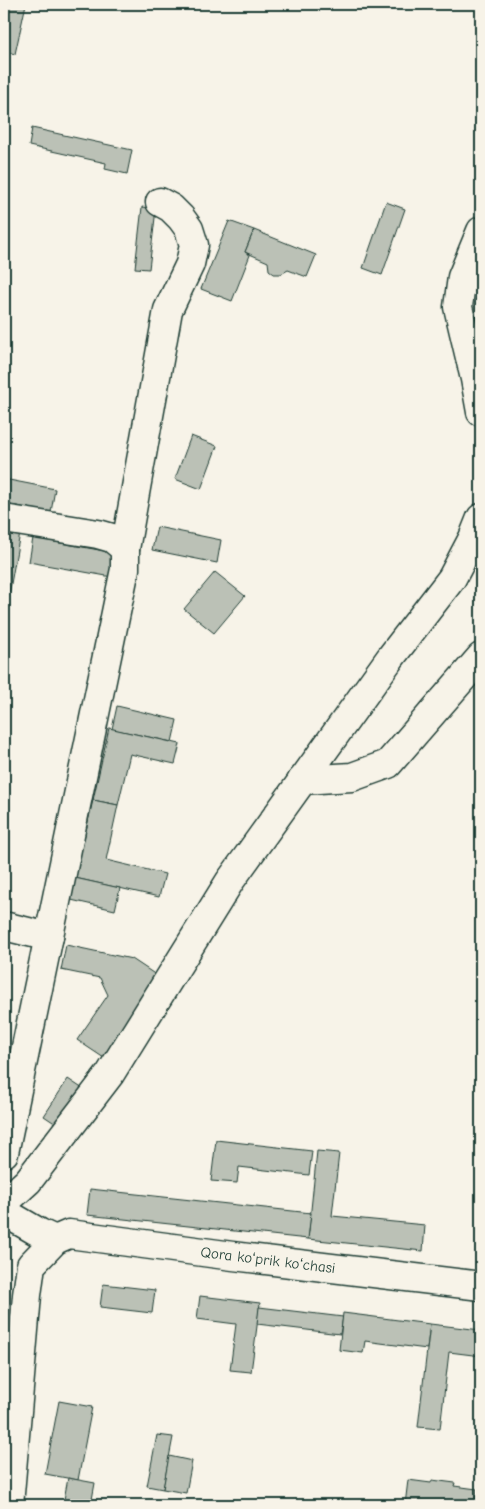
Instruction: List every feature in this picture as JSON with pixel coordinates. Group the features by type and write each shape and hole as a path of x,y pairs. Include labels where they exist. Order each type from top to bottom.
{"street":[{"path":"4,1153 126,569 125,549 168,310 190,264 194,245 189,229 181,218 160,202"},
{"path":"481,231 462,277 458,307 481,412"},
{"path":"9,1505 31,1265 47,1237 8,1211 28,1181 110,1074 230,881 390,657 452,578 473,538 481,518"},
{"path":"4,519 98,534 112,538 125,549"},
{"path":"302,780 352,777 388,764 481,657"},
{"path":"4,926 49,937"},
{"name":"Qora koʻprik koʻchasi","path":"47,1237 69,1234 481,1286"}],"building":[{"path":"4,4 26,4 15,54 4,51"},
{"path":"336,4 363,4 361,9"},
{"path":"32,128 132,150 127,174 105,169 106,163 29,146"},
{"path":"386,202 405,209 382,275 363,268"},
{"path":"142,207 156,209 149,269 135,268"},
{"path":"229,221 254,230 245,252 250,255 232,301 201,289"},
{"path":"254,230 316,255 307,277 288,270 281,274 274,274 269,270 268,262 245,252"},
{"path":"191,436 217,446 201,489 175,479"},
{"path":"4,479 55,489 51,512 4,504"},
{"path":"157,527 221,540 217,563 152,550"},
{"path":"4,529 20,533 4,623"},
{"path":"33,538 116,553 112,577 29,562"},
{"path":"215,572 245,596 214,633 184,609"},
{"path":"117,706 177,720 172,742 112,729"},
{"path":"109,728 180,744 175,764 130,754 118,805 93,800"},
{"path":"93,800 118,805 106,860 165,874 159,897 75,878"},
{"path":"75,878 120,888 115,910 71,900"},
{"path":"66,945 132,959 159,977 104,1058 77,1040 108,995 100,978 61,970"},
{"path":"68,1079 83,1089 59,1126 44,1116"},
{"path":"216,1140 312,1151 309,1175 239,1167 237,1183 211,1181"},
{"path":"317,1151 339,1153 332,1216 425,1225 423,1251 308,1239"},
{"path":"90,1189 311,1213 308,1239 87,1215"},
{"path":"103,1284 155,1290 152,1313 100,1307"},
{"path":"200,1296 260,1303 251,1372 230,1370 236,1324 197,1319"},
{"path":"259,1307 343,1317 340,1334 257,1324"},
{"path":"343,1313 430,1324 427,1349 365,1341 363,1353 339,1350"},
{"path":"430,1324 481,1330 481,1356 449,1352 440,1429 418,1427"},
{"path":"59,1401 92,1407 78,1480 45,1474"},
{"path":"157,1435 173,1437 163,1489 147,1486"},
{"path":"169,1456 192,1461 186,1493 163,1489"},
{"path":"68,1478 95,1483 91,1505 63,1505"},
{"path":"408,1480 431,1483 432,1480 455,1483 454,1486 477,1489 475,1505 405,1505"}]}
